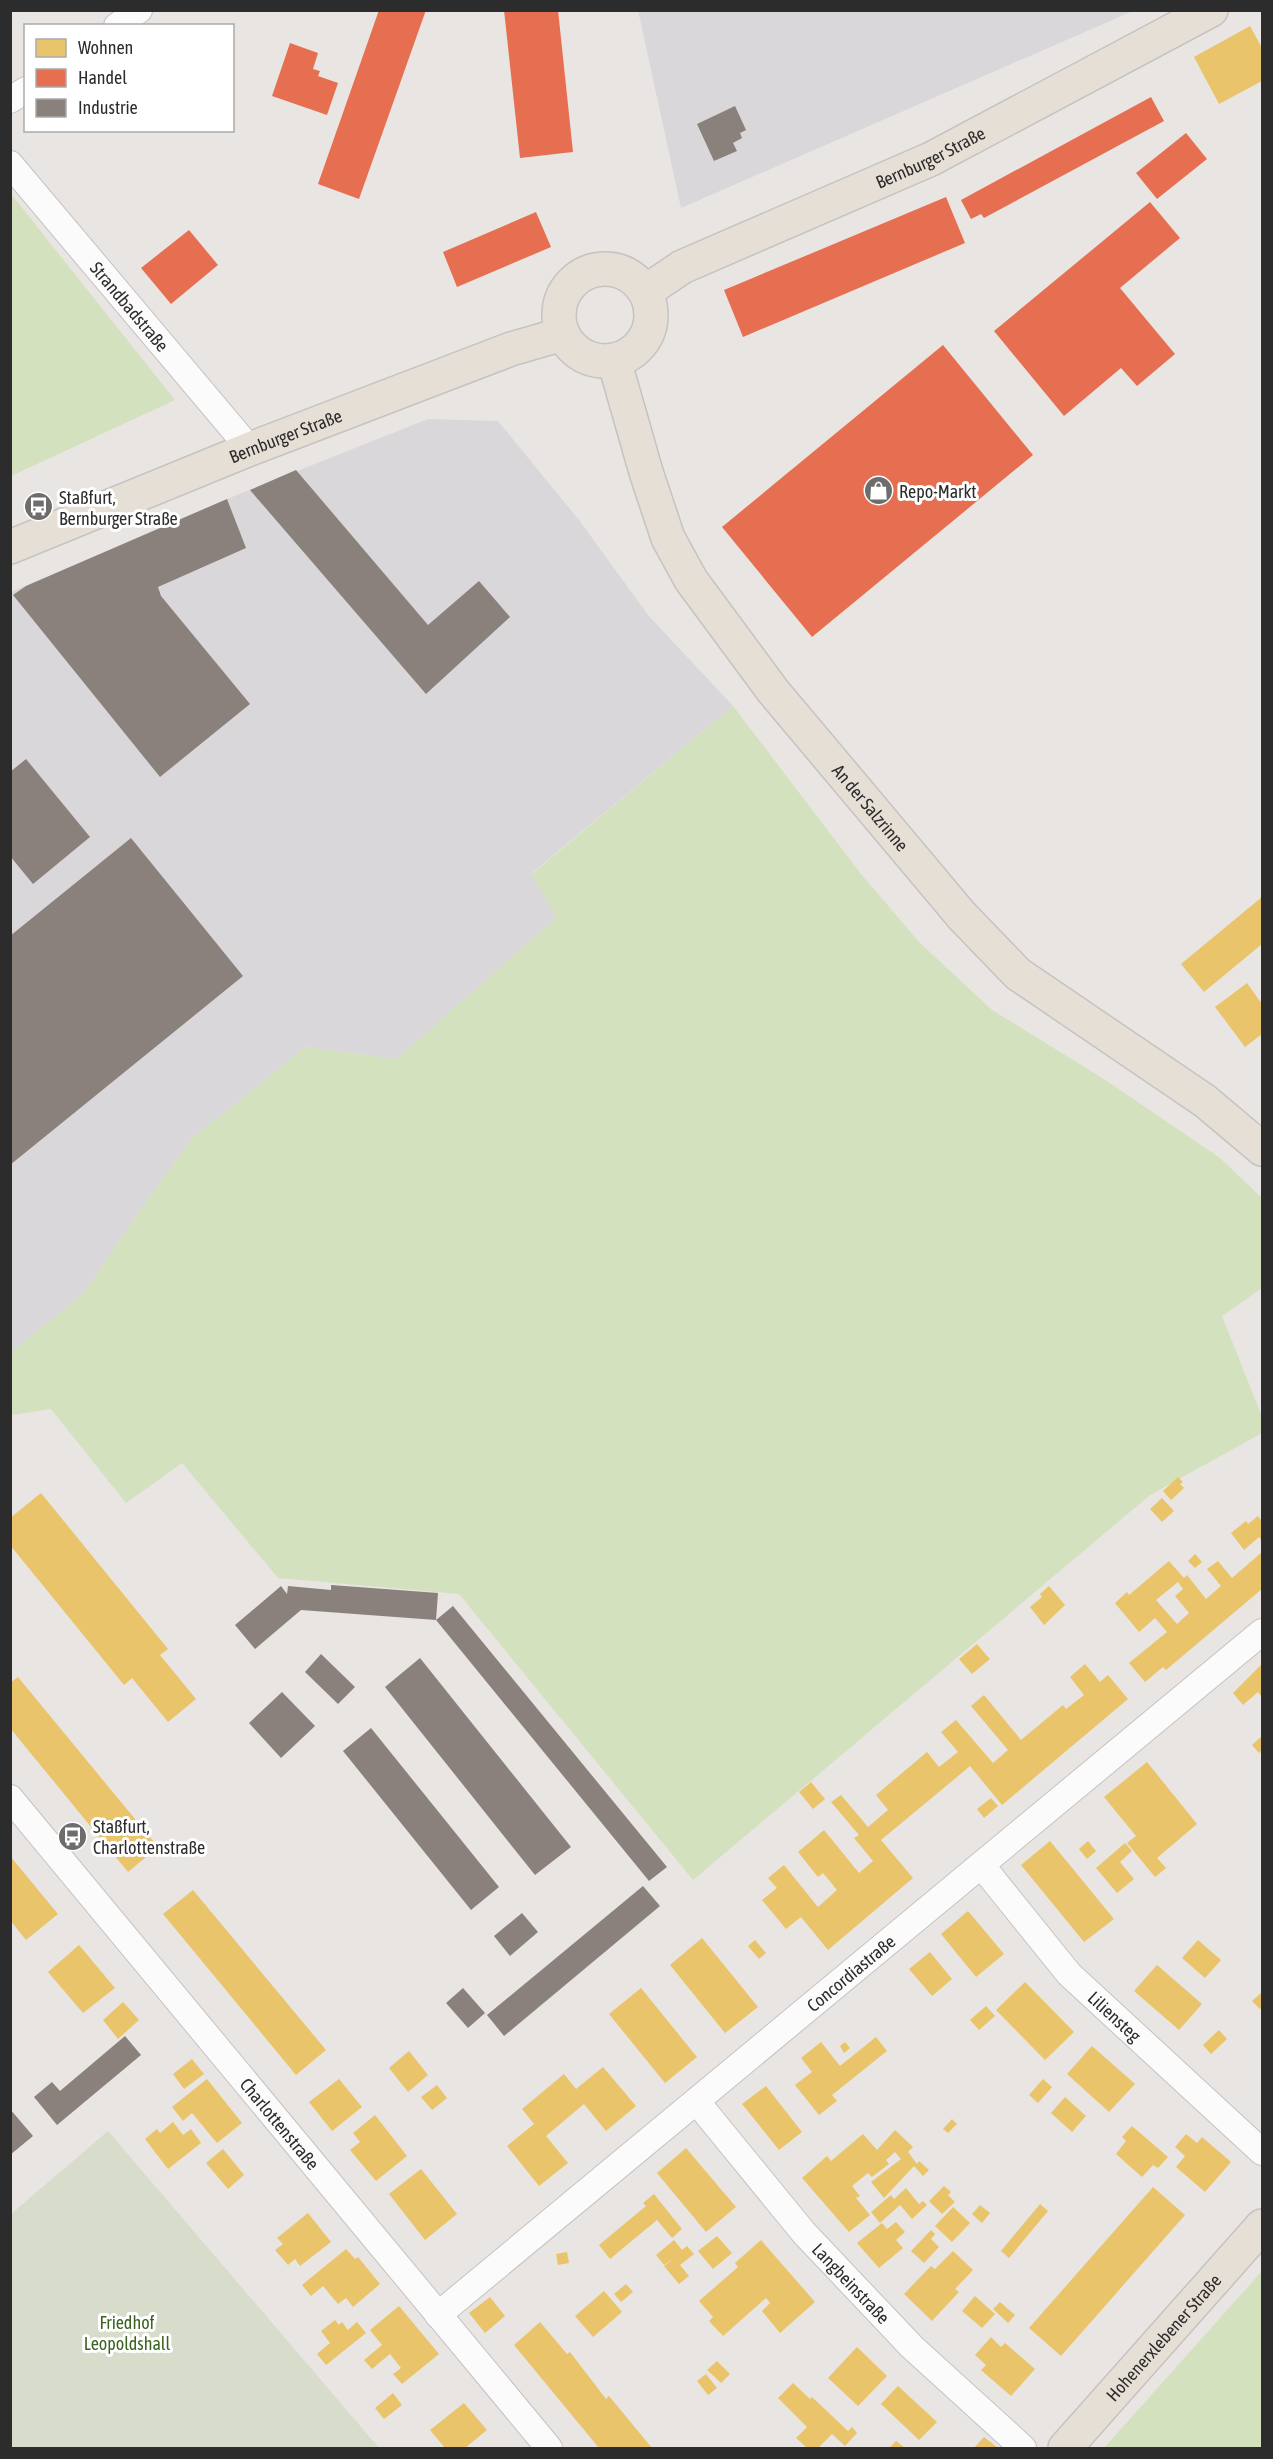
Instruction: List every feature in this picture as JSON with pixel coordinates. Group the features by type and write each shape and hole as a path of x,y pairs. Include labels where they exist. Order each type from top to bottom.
{"main road":[{"name":"Bernburger Straße","path":"645,292 682,267 931,159 1212,10"},
{"path":"601,269 620,272 637,281 645,292 650,305 647,334 639,346 628,355 602,361 584,356 569,344 563,334 559,319 560,304 566,291 576,279 588,272 601,269"},
{"name":"Bernburger Straße","path":"10,547 250,449 511,349 563,334"},
{"name":"An der Salzrinne","path":"614,360 646,472 668,538 691,580 733,640 773,691 962,916 1018,974 1205,1101 1263,1149"},
{"name":"Hohenerxlebener Straße","path":"1065,2448 1263,2226"}],"street":[{"path":"120,24 139,10"},
{"path":"10,100 24,91"},
{"name":"Strandbadstraße","path":"10,164 250,449"},
{"name":"Concordiastraße","path":"438,2314 1263,1632"},
{"name":"Charlottenstraße","path":"10,1798 549,2448"},
{"name":"Liliensteg","path":"982,1866 1069,1974 1263,2152"},
{"name":"Langbeinstraße","path":"697,2102 804,2233 912,2347 1023,2448"}],"shaded area":[{"path":"638,10 1133,11 681,208"},
{"path":"428,419 498,421 579,520 648,615 733,706 532,873 556,918 397,1059 306,1047 190,1140 81,1296 11,1352 11,592 227,499"}],"green space":[{"path":"11,194 175,400 10,476"},
{"path":"733,706 861,874 919,942 992,1010 1107,1081 1220,1158 1262,1198 1262,1288 1222,1316 1262,1417 1262,1433 1150,1495 693,1880 459,1594 278,1578 182,1463 126,1503 51,1409 11,1415 11,1352 81,1296 190,1140 306,1047 397,1059 556,918 532,874"},
{"name":"Friedhof Leopoldshall","path":"108,2131 379,2448 11,2448 11,2214"},
{"path":"1262,2271 1262,2448 1104,2448"}],"building: Wohnen":[{"path":"1250,26 1262,48 1262,81 1219,104 1194,57"},
{"path":"1262,897 1262,944 1204,992 1181,964"},
{"path":"1247,983 1262,1004 1262,1034 1245,1047 1215,1007"},
{"path":"1178,1477 1183,1482 1180,1484 1184,1488 1171,1500 1163,1491"},
{"path":"41,1493 168,1649 160,1655 196,1699 168,1722 132,1678 124,1685 10,1545 10,1518"},
{"path":"1162,1498 1174,1511 1162,1522 1150,1509"},
{"path":"1258,1516 1262,1522 1262,1541 1259,1537 1244,1550 1231,1533 1246,1521 1248,1524"},
{"path":"1262,1552 1262,1589 1166,1670 1163,1667 1145,1682 1129,1663 1167,1632 1155,1618 1139,1632 1115,1603 1127,1592 1129,1595 1169,1561 1184,1578 1187,1575 1206,1599 1221,1586 1207,1569 1218,1561 1232,1578","holes":["1178,1582 1183,1589 1175,1596 1189,1613 1177,1624 1156,1600"]},
{"path":"1195,1554 1202,1562 1195,1568 1188,1561"},
{"path":"1049,1586 1065,1605 1044,1625 1030,1607 1042,1597 1040,1594"},
{"path":"977,1644 990,1659 972,1674 959,1659"},
{"path":"1085,1664 1100,1682 1108,1675 1128,1699 1002,1805 970,1766 881,1840 913,1878 828,1950 801,1917 786,1929 762,1900 777,1888 768,1878 784,1865 818,1907 837,1890 823,1873 818,1877 798,1852 824,1830 859,1873 873,1861 854,1838 859,1835 831,1802 841,1795 868,1827 888,1810 876,1795 927,1752 939,1767 958,1752 941,1732 956,1720 993,1763 1008,1750 971,1706 984,1695 1021,1740 1063,1705 1066,1709 1084,1695 1070,1677"},
{"path":"1262,1664 1262,1697 1258,1692 1243,1705 1233,1693"},
{"path":"18,1677 158,1847 128,1872 10,1728 10,1683"},
{"path":"1262,1736 1262,1750 1259,1753 1252,1745"},
{"path":"1147,1762 1197,1824 1157,1858 1166,1868 1155,1877 1127,1843 1136,1836 1104,1797"},
{"path":"811,1782 825,1799 813,1809 799,1792"},
{"path":"991,1798 998,1806 984,1818 977,1809"},
{"path":"1050,1841 1114,1919 1084,1942 1021,1865"},
{"path":"1088,1841 1096,1851 1087,1859 1079,1849"},
{"path":"1125,1843 1132,1851 1120,1862 1134,1879 1117,1893 1096,1868"},
{"path":"10,1856 58,1914 26,1940 10,1920"},
{"path":"193,1890 326,2050 296,2075 163,1914"},
{"path":"968,1911 1004,1954 976,1977 941,1934"},
{"path":"702,1938 758,2007 725,2033 670,1965"},
{"path":"755,1940 766,1953 759,1959 748,1946"},
{"path":"1198,1940 1221,1960 1205,1978 1182,1958"},
{"path":"79,1945 115,1988 83,2013 48,1972"},
{"path":"930,1952 952,1979 932,1996 909,1969"},
{"path":"1157,1965 1202,2004 1179,2030 1134,1991"},
{"path":"1025,1982 1074,2032 1045,2060 996,2010"},
{"path":"641,1988 697,2057 665,2083 609,2014"},
{"path":"1261,1993 1262,2007 1260,2009 1252,2001"},
{"path":"123,2002 139,2020 118,2039 103,2020"},
{"path":"986,2006 995,2016 979,2030 970,2020"},
{"path":"1219,2030 1227,2039 1211,2054 1203,2045"},
{"path":"876,2037 887,2051 832,2095 837,2101 819,2115 795,2085 812,2072 801,2058 821,2042 840,2066"},
{"path":"845,2042 850,2048 844,2053 840,2046"},
{"path":"1092,2046 1135,2084 1109,2112 1067,2074"},
{"path":"409,2051 428,2075 408,2092 389,2068"},
{"path":"192,2059 204,2074 184,2089 173,2074"},
{"path":"603,2067 636,2106 606,2131 584,2104 546,2136 568,2163 539,2186 507,2146 534,2124 522,2109 564,2074 576,2089"},
{"path":"207,2079 242,2123 217,2143 192,2113 183,2121 172,2107"},
{"path":"339,2079 362,2107 332,2131 309,2102"},
{"path":"1043,2079 1052,2087 1038,2103 1029,2095"},
{"path":"437,2085 447,2098 432,2110 421,2097"},
{"path":"766,2086 802,2132 779,2150 742,2104"},
{"path":"1065,2097 1086,2116 1072,2132 1051,2113"},
{"path":"375,2115 407,2156 376,2181 350,2150 360,2142 353,2133"},
{"path":"952,2119 957,2124 948,2133 943,2129"},
{"path":"173,2122 183,2135 191,2129 201,2143 168,2169 145,2139 157,2129 160,2133"},
{"path":"1132,2126 1168,2157 1158,2168 1153,2165 1142,2177 1116,2154 1126,2141 1122,2137"},
{"path":"895,2130 913,2147 908,2152 917,2164 919,2161 929,2170 923,2176 914,2166 884,2198 871,2182 901,2159 895,2152 886,2160 889,2164 872,2177 868,2173 852,2186 860,2196 856,2198 870,2215 849,2232 802,2178 827,2156 831,2161 863,2134 877,2150"},
{"path":"1186,2134 1197,2143 1202,2137 1231,2162 1205,2192 1176,2167 1185,2156 1175,2147"},
{"path":"686,2148 736,2207 706,2232 657,2173"},
{"path":"223,2149 244,2175 228,2189 206,2163"},
{"path":"421,2169 457,2214 425,2240 389,2194"},
{"path":"944,2186 951,2192 948,2195 955,2202 942,2214 929,2201"},
{"path":"1153,2187 1185,2215 1061,2356 1029,2328"},
{"path":"906,2188 919,2204 923,2201 927,2205 912,2219 900,2205 880,2223 871,2212 891,2195 894,2199"},
{"path":"654,2194 682,2229 672,2238 657,2220 610,2259 599,2245 646,2206 643,2203"},
{"path":"1040,2204 1048,2211 1009,2258 1001,2251"},
{"path":"980,2205 990,2213 982,2223 972,2214"},
{"path":"953,2207 970,2223 952,2242 935,2226"},
{"path":"308,2213 331,2242 300,2266 295,2259 288,2265 275,2250 283,2244 277,2238"},
{"path":"896,2222 905,2232 896,2240 903,2248 879,2268 857,2243 882,2223 887,2229"},
{"path":"931,2230 935,2234 931,2239 939,2247 924,2263 911,2251"},
{"path":"717,2236 732,2253 713,2269 698,2251"},
{"path":"674,2240 682,2250 687,2246 694,2254 680,2265 689,2276 679,2284 664,2266 674,2258 664,2265 656,2255"},
{"path":"761,2240 815,2302 780,2333 762,2311 770,2303 766,2298 723,2336 709,2321 713,2317 699,2301 738,2267 735,2263"},
{"path":"346,2249 355,2259 358,2257 380,2284 353,2307 346,2298 338,2304 323,2286 311,2296 302,2285"},
{"path":"953,2251 973,2270 955,2289 959,2292 932,2321 904,2294 931,2266 935,2269"},
{"path":"567,2252 569,2263 558,2265 556,2254"},
{"path":"626,2284 633,2292 621,2302 614,2294"},
{"path":"604,2291 622,2312 593,2337 575,2316"},
{"path":"975,2296 995,2314 982,2328 962,2311"},
{"path":"490,2297 505,2316 485,2333 469,2313"},
{"path":"1000,2302 1015,2315 1008,2323 993,2309"},
{"path":"399,2306 439,2354 402,2384 393,2374 401,2368 390,2354 372,2369 364,2360 382,2345 370,2330"},
{"path":"335,2320 339,2325 342,2322 348,2330 357,2322 366,2333 326,2365 317,2354 330,2343 321,2331"},
{"path":"540,2322 567,2354 570,2352 606,2399 609,2396 652,2448 599,2448 514,2345"},
{"path":"991,2337 1001,2347 1005,2343 1035,2369 1011,2396 981,2370 986,2365 975,2355"},
{"path":"857,2347 887,2376 858,2406 828,2378"},
{"path":"717,2361 730,2374 721,2383 707,2370"},
{"path":"706,2374 717,2388 708,2395 697,2381"},
{"path":"793,2383 810,2399 812,2397 848,2431 852,2427 857,2433 845,2446 832,2434 818,2448 807,2448 796,2438 807,2427 778,2398"},
{"path":"898,2386 937,2422 919,2440 881,2404"},
{"path":"393,2393 402,2405 384,2419 375,2408"},
{"path":"464,2403 487,2430 465,2448 445,2448 430,2430"},
{"path":"984,2437 998,2448 974,2448"},
{"path":"896,2441 905,2448 889,2448"}],"building: Handel":[{"path":"379,10 426,10 359,199 318,184"},
{"path":"504,10 558,10 573,152 520,158"},
{"path":"290,43 318,53 313,69 320,71 318,76 338,83 327,115 272,96"},
{"path":"1151,97 1164,121 984,218 981,214 971,219 961,200"},
{"path":"1186,133 1207,159 1157,199 1136,173"},
{"path":"946,197 965,243 743,337 724,290"},
{"path":"1150,202 1180,238 1120,288 1175,354 1137,386 1121,368 1064,416 994,331"},
{"path":"536,212 551,247 457,287 443,252"},
{"path":"189,230 218,265 171,304 141,268"},
{"name":"Repo-Markt","path":"943,345 1033,455 812,637 722,527"}],"building: Industrie":[{"path":"735,106 746,130 740,133 742,138 733,143 737,151 714,161 697,124"},
{"path":"296,470 428,625 479,581 510,617 426,694 250,490"},
{"path":"227,499 246,548 158,587 161,596 250,704 160,777 13,595 26,586"},
{"path":"26,759 90,837 33,884 10,856 10,772"},
{"path":"131,838 243,976 10,1165 10,936"},
{"path":"331,1585 438,1593 436,1620 301,1610 255,1649 235,1625 281,1586 287,1594 288,1586 331,1590"},
{"path":"453,1606 667,1867 649,1881 436,1620"},
{"path":"321,1654 355,1687 338,1704 305,1672"},
{"path":"420,1658 571,1847 535,1875 385,1687"},
{"path":"282,1692 315,1726 281,1758 249,1723"},
{"path":"371,1728 499,1887 471,1910 343,1751"},
{"path":"643,1886 660,1906 504,2036 487,2015"},
{"path":"522,1913 538,1932 510,1956 494,1936"},
{"path":"463,1988 485,2013 468,2028 446,2003"},
{"path":"125,2036 141,2055 57,2125 34,2097 52,2082 60,2091"},
{"path":"10,2109 33,2136 10,2155"}],"place":[{"name":"Repo-Markt","path":"878,491"},
{"name":"Staßfurt, Bernburger Straße","path":"38,507"},
{"name":"Staßfurt, Charlottenstraße","path":"72,1836"}]}
